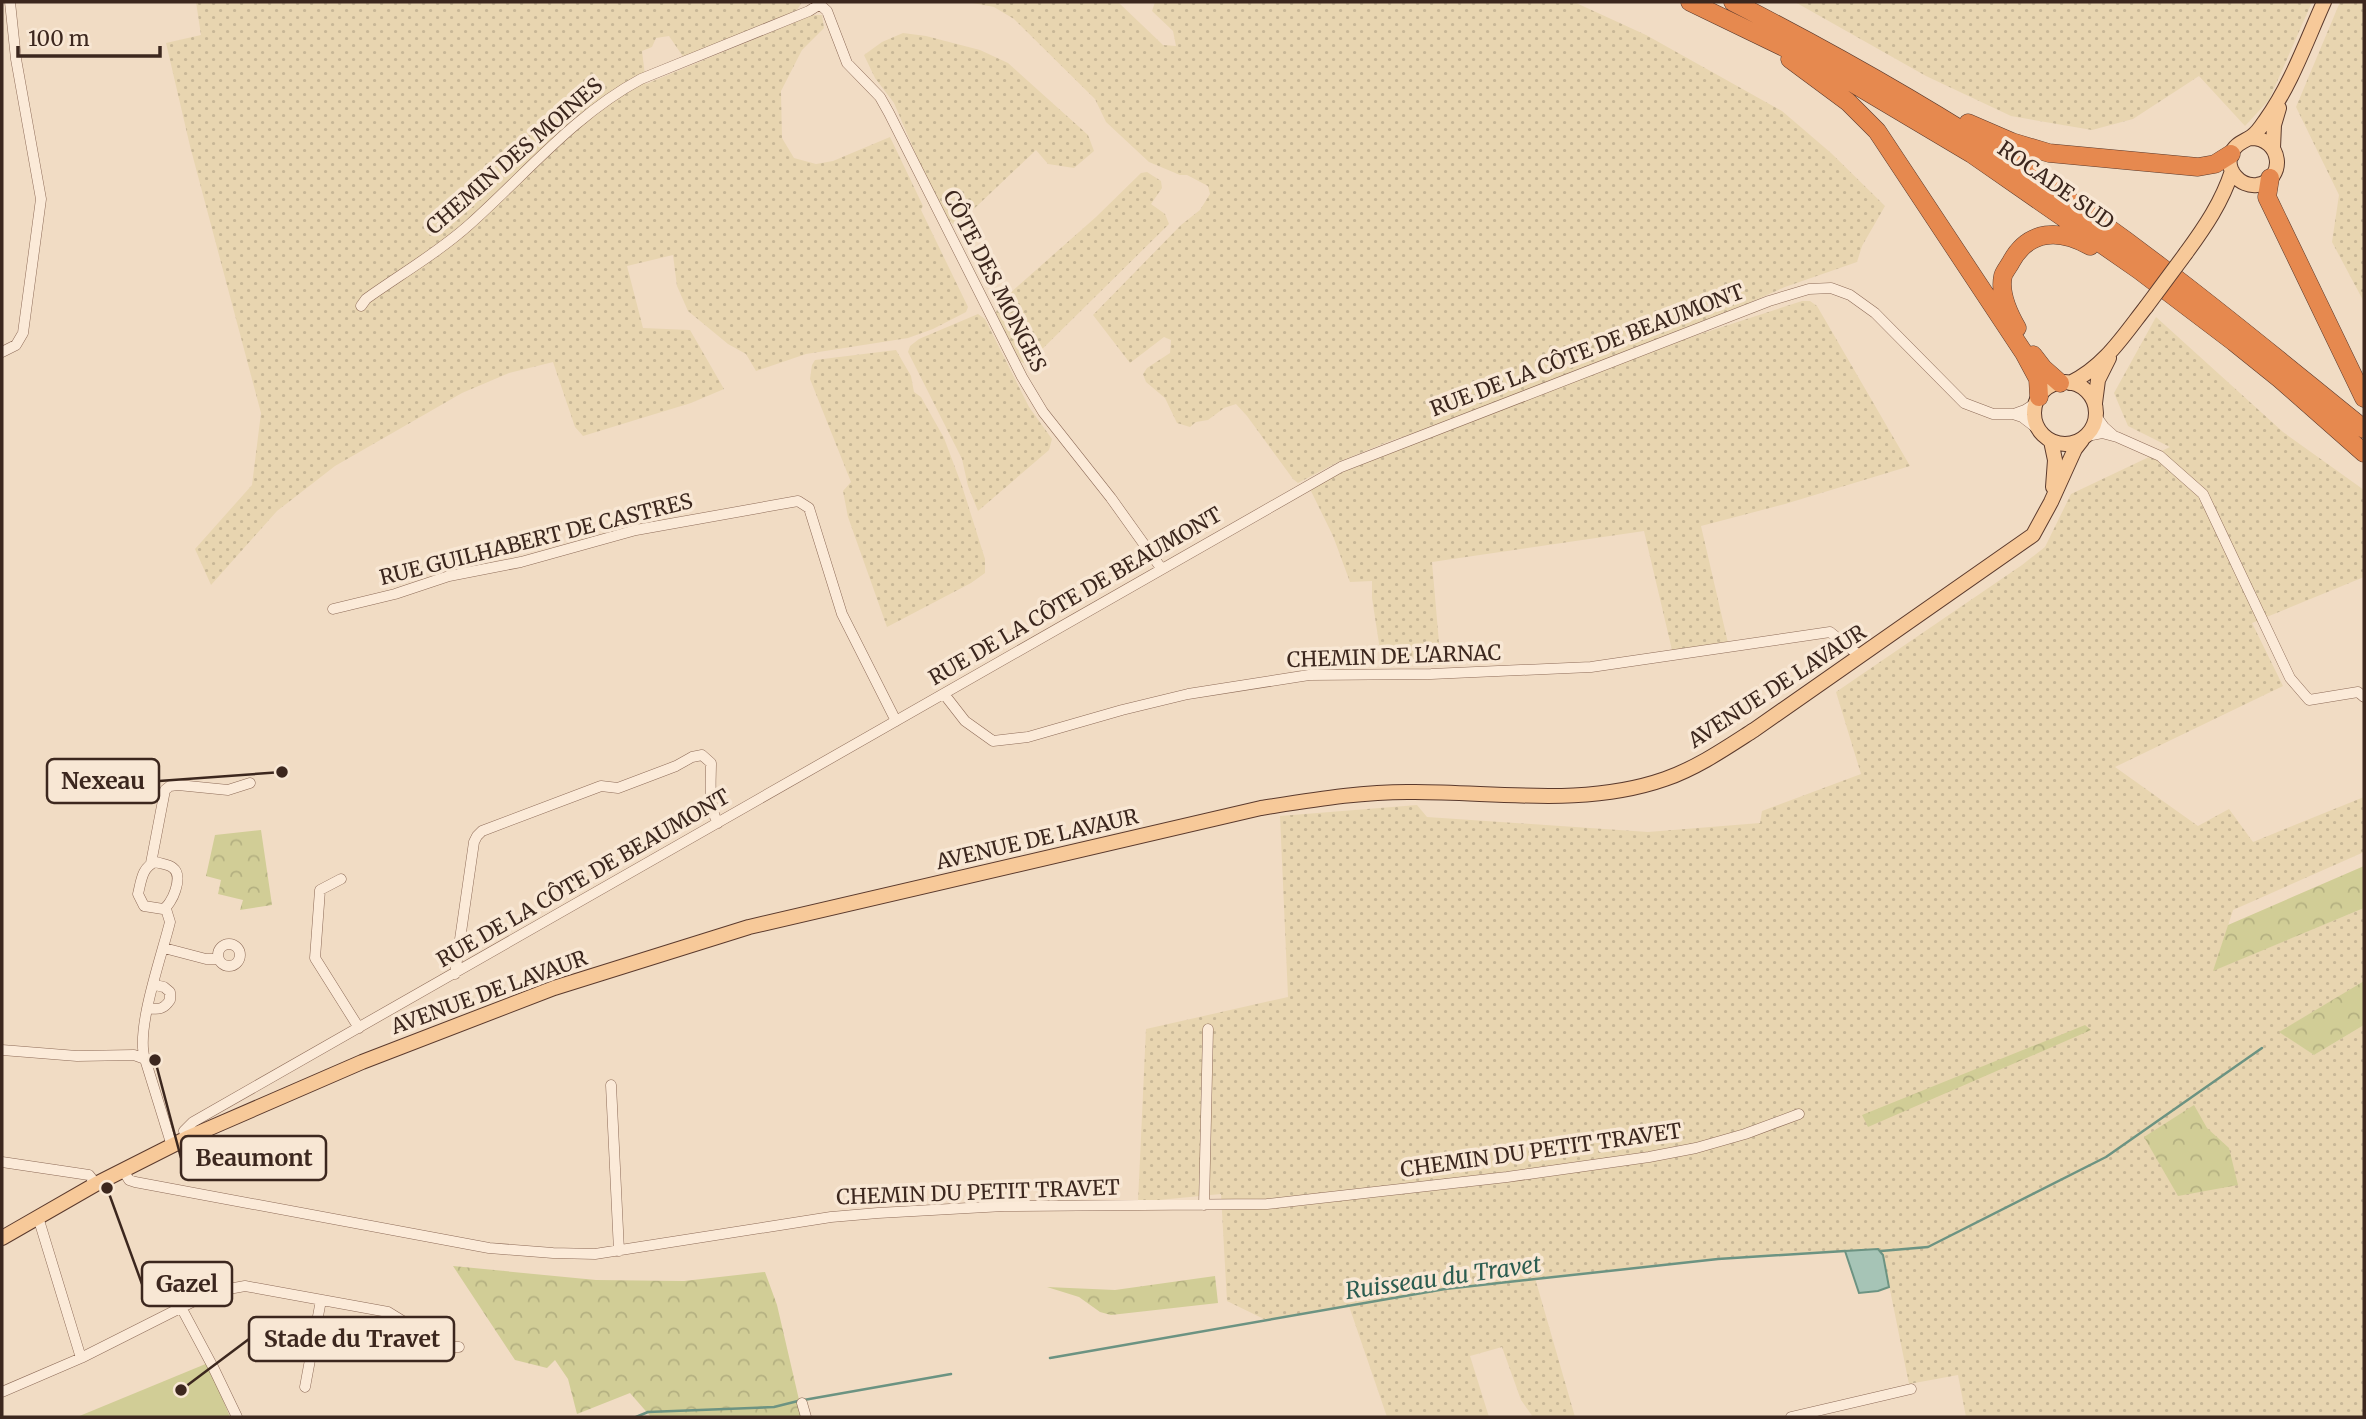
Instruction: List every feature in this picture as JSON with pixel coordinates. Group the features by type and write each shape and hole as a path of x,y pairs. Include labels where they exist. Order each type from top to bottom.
{"highway":[{"name":"ROCADE SUD","path":"1690,2 1829,69 1972,154 2138,270 2271,371 2364,453"},
{"name":"ROCADE SUD","path":"1733,2 1818,46 2007,159 2160,266 2364,429"},
{"path":"1715,13 1802,67 1848,102 1877,131 2024,353 2038,379 2038,400"},
{"path":"1893,89 1998,137 2049,152 2198,167 2232,163"},
{"path":"2262,182 2364,398"},
{"path":"2065,383 2043,369 2030,352 2008,311 2003,277 2018,250 2033,238 2053,234 2076,238 2138,270"}],"main road":[{"path":"2113,350 2098,380 2095,424 2084,438 2066,444 2051,441 2039,430 2035,421 2038,400 2045,390 2087,374 2113,350 2210,220 2223,197 2241,142 2250,138 2265,121 2283,93 2324,2"},
{"path":"2210,220 2234,197 2262,182 2277,166 2273,148 2274,125 2283,93"},
{"path":"2250,138 2263,140 2273,148"},
{"path":"2232,163 2244,183 2262,182"},
{"path":"2065,383 2085,390 2096,410"},
{"name":"AVENUE DE LAVAUR","path":"2,1237 96,1184 172,1146 362,1062 554,988 748,927 1273,806 1331,797 1413,792 1560,796 1616,792 1666,779 1712,757 2033,535 2075,449 2084,438"},
{"path":"2051,441 2055,471 2051,502"}],"street":[{"path":"2,352 16,345 23,333 41,199 16,59 10,2"},
{"name":"CHEMIN DES MOINES","path":"361,306 366,299 467,227 559,138 621,90 641,79 809,11 818,3"},
{"name":"CÔTE DES MONGES","path":"818,3 827,11 848,63 880,97 889,113 1022,377 1044,412 1161,568"},
{"name":"RUE DE LA CÔTE DE BEAUMONT","path":"187,1139 184,1131 193,1122 1341,467 1769,300 1809,289 1831,288 1850,295 1875,313 1964,402 1993,414 2014,414 2031,422 2039,430"},
{"path":"2014,414 2038,400"},
{"path":"2096,410 2104,427 2117,437"},
{"path":"2084,438 2102,433 2160,456 2203,494 2290,678 2309,700 2358,692 2364,697"},
{"name":"RUE GUILHABERT DE CASTRES","path":"333,609 395,594 449,576 521,562 636,530 798,501 809,508 842,614 896,721"},
{"name":"CHEMIN DE L'ARNAC","path":"944,694 965,721 993,741 1028,737 1188,694 1308,675 1431,674 1591,667 1830,632 1860,656"},
{"path":"454,974 474,842 482,831 601,786 618,788 697,756 707,757 711,762 712,794 718,823"},
{"path":"166,909 144,906 139,898 144,871 151,863 159,830 162,797 170,786 228,790 250,783"},
{"path":"151,863 166,865 177,872 171,904 166,909"},
{"path":"341,879 320,890 315,958 359,1028"},
{"path":"166,909 170,922 143,1025 143,1052 172,1146"},
{"path":"164,948 218,960"},
{"path":"148,1007 158,1010 165,1007 170,1000 170,992 155,985"},
{"path":"1204,1205 1208,1029"},
{"path":"2,1051 77,1056 134,1055 145,1059"},
{"path":"611,1085 618,1251"},
{"name":"CHEMIN DU PETIT TRAVET","path":"123,1170 129,1180 135,1182 489,1248 574,1254 618,1251 819,1219 915,1210 1004,1206 1267,1204 1507,1177 1648,1157 1716,1143 1799,1114"},
{"path":"2,1162 89,1175 96,1184"},
{"path":"38,1217 81,1358"},
{"path":"2,1392 81,1358 212,1293 245,1286 388,1312 445,1346 459,1347"},
{"path":"305,1387 321,1300"},
{"path":"182,1309 214,1367 237,1417"},
{"path":"1791,1417 1911,1389"},
{"path":"802,1403 806,1417"}],"shaded area":[{"path":"196,2 802,2 797,10 684,58 669,36 656,38 652,47 642,51 646,84 813,15 822,15 824,28 802,50 781,91 782,138 794,158 816,164 833,161 890,137 923,206 921,210 968,307 966,312 908,338 806,354 756,371 746,354 728,344 688,311 677,286 673,255 627,266 643,328 690,330 724,389 691,403 583,436 575,427 553,362 509,373 462,393 335,466 277,511 211,585 195,549 252,485 261,413 190,146 166,43 201,35"},
{"path":"967,2 1118,2 1163,45 1176,46 1173,31 1152,11 1155,2 1574,2 1646,35 1782,111 1831,153 1885,206 1862,246 1857,262 1785,287 1708,321 1390,441 1338,462 1298,483 1236,404 1190,427 1177,423 1165,398 1146,382 1143,374 1147,368 1170,353 1171,340 1164,337 1130,363 1093,315 1181,225 1200,210 1210,194 1208,186 1187,175 1180,175 1149,162 1106,122 1095,99 1014,19 994,7"},
{"path":"1795,2 2312,2 2269,100 2245,126 2199,76 2133,119 2092,130 2011,116 1926,76"},
{"path":"2340,2 2364,2 2364,302 2332,242 2339,195 2296,107"},
{"path":"903,33 980,50 1008,63 1088,135 1094,151 1074,168 1048,164 1036,150 958,224 953,224 947,219 920,164 894,103 875,78 864,55 882,42"},
{"path":"1147,172 1161,181 1162,188 1151,204 1165,214 1169,224 1027,364 1021,362 995,314 1001,301 1096,217 1141,173"},
{"path":"1802,301 1810,301 1817,306 1910,466 1701,526 1728,643 1672,650 1644,531 1432,562 1441,666 1382,663 1372,581 1350,582 1333,536 1311,491 1312,486 1393,450 1654,349"},
{"path":"978,314 985,319 1029,407 1052,439 1049,450 978,511 968,486 962,459 908,352 910,346 919,339"},
{"path":"2156,317 2283,432 2364,490 2364,577 2252,623 2283,686 2115,767 2198,826 2229,809 2253,842 2364,797 2364,852 2233,910 2214,970 2364,908 2364,981 2280,1032 2314,1055 2364,1025 2364,1417 1966,1417 1958,1375 1909,1384 1883,1255 1878,1249 1718,1259 1535,1278 1575,1417 1533,1417 1521,1400 1502,1347 1470,1356 1489,1417 1387,1417 1349,1306 1266,1320 1227,1301 1221,1194 1138,1202 1146,1029 1288,997 1280,816 1417,805 1427,817 1648,832 1760,823 1762,811 1861,774 1836,692 2045,547 2071,494 2170,447 2128,426 2114,393"},
{"path":"896,350 911,376 914,392 921,397 944,438 985,559 985,573 887,627 848,517 843,491 851,482 810,379 815,360"},
{"path":"1878,1249 1883,1255 1889,1287 1859,1293 1845,1251"}],"green space":[{"path":"261,830 272,905 240,910 243,900 218,894 221,880 206,876 215,835"},
{"path":"2364,866 2364,908 2213,971 2228,925"},
{"path":"2364,981 2364,1025 2314,1055 2279,1032"},
{"path":"2085,1025 2091,1030 1868,1127 1862,1115"},
{"path":"2194,1105 2207,1128 2229,1148 2238,1185 2178,1196 2144,1137"},
{"path":"453,1266 596,1280 684,1281 765,1272 777,1305 803,1417 651,1417 630,1393 577,1414 568,1379 555,1360 547,1368 515,1360"},
{"path":"1215,1276 1218,1303 1111,1315 1100,1312 1079,1297 1047,1287 1115,1290"},
{"path":"208,1363 230,1417 77,1417"}],"waterway":[{"path":"1881,1251 1928,1247 2106,1157 2262,1048"},
{"name":"Ruisseau du Travet","path":"1050,1358 1445,1289 1718,1259 1845,1251"},
{"name":"Ruisseau du Travet","path":"636,1417 648,1412 774,1407 951,1374"}],"place":[{"name":"Nexeau","path":"282,772"},
{"name":"Beaumont","path":"155,1060"},
{"name":"Gazel","path":"107,1188"},
{"name":"Stade du Travet","path":"181,1390"}]}
